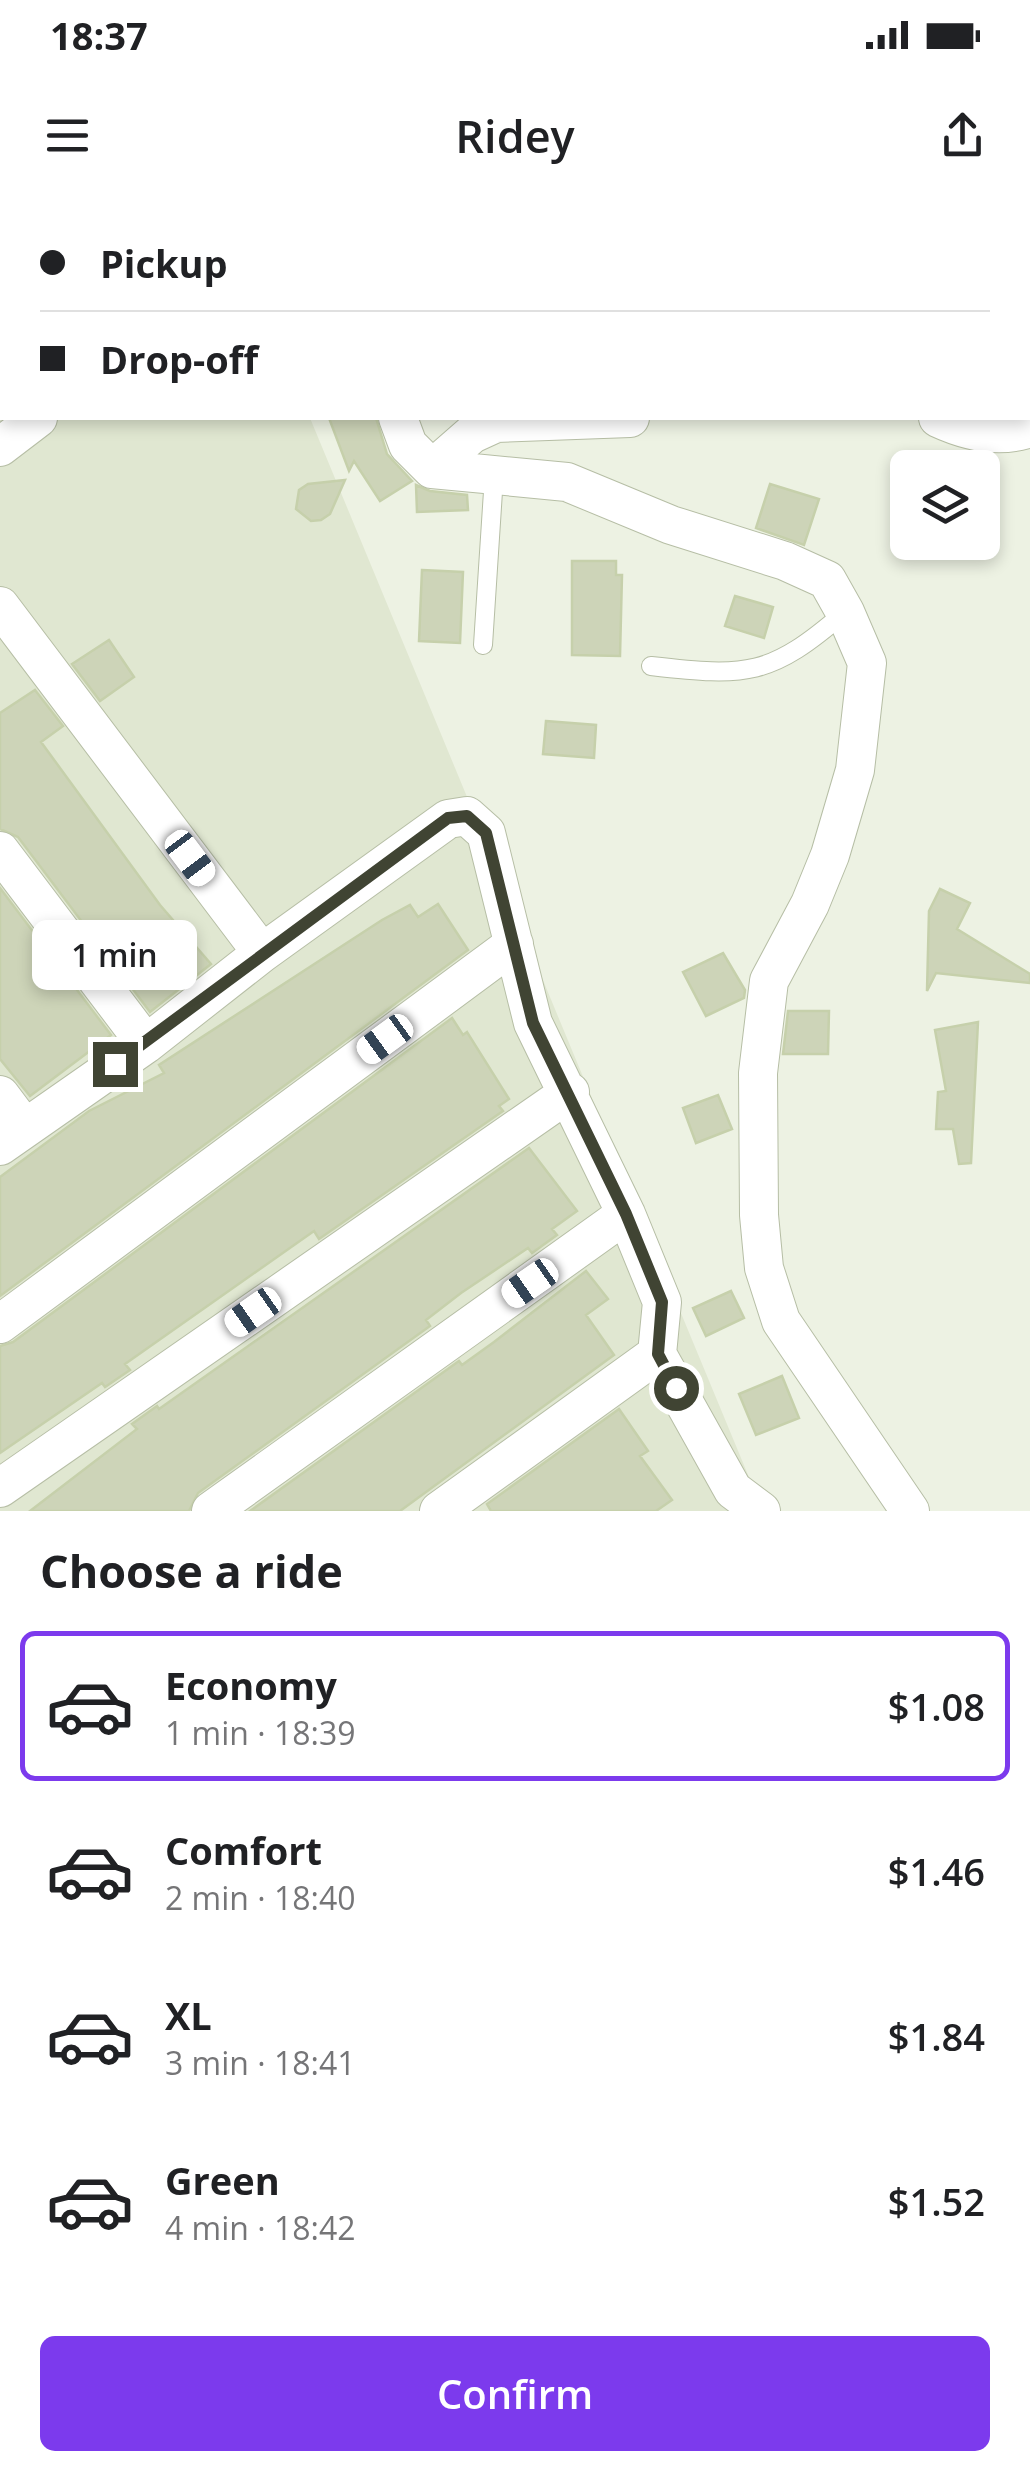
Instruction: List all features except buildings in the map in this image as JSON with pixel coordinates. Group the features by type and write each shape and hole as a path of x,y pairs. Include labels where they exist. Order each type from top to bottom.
{"street":[{"path":"0,448 35,420"},
{"path":"399,420 408,446 432,469 567,482 670,525 785,562 827,580 845,612 867,663 854,770 817,888 768,981 758,1073 759,1215 768,1284 781,1321 910,1511"},
{"path":"432,469 472,434 496,423 576,420"},
{"path":"942,420 962,429 1002,434 1030,428"},
{"path":"0,606 262,953"},
{"path":"0,1095 12,1136 146,1044 262,953 448,818 467,816 486,833 533,1023 570,1092 662,1302 658,1354 733,1504"},
{"path":"0,851 146,1044"},
{"path":"0,1324 514,944"},
{"path":"0,1488 570,1092"},
{"path":"210,1511 626,1214"},
{"path":"440,1511 658,1354"}],"lane":[{"path":"483,645 494,476"},
{"path":"651,666 724,674 769,667 809,643 845,612"}],"shaded area":[{"path":"0,420 311,420 763,1511 0,1511"}],"route":[{"path":"115,1064 448,818 467,816 486,833 533,1023 570,1092 662,1302 658,1354 676,1388"}]}
